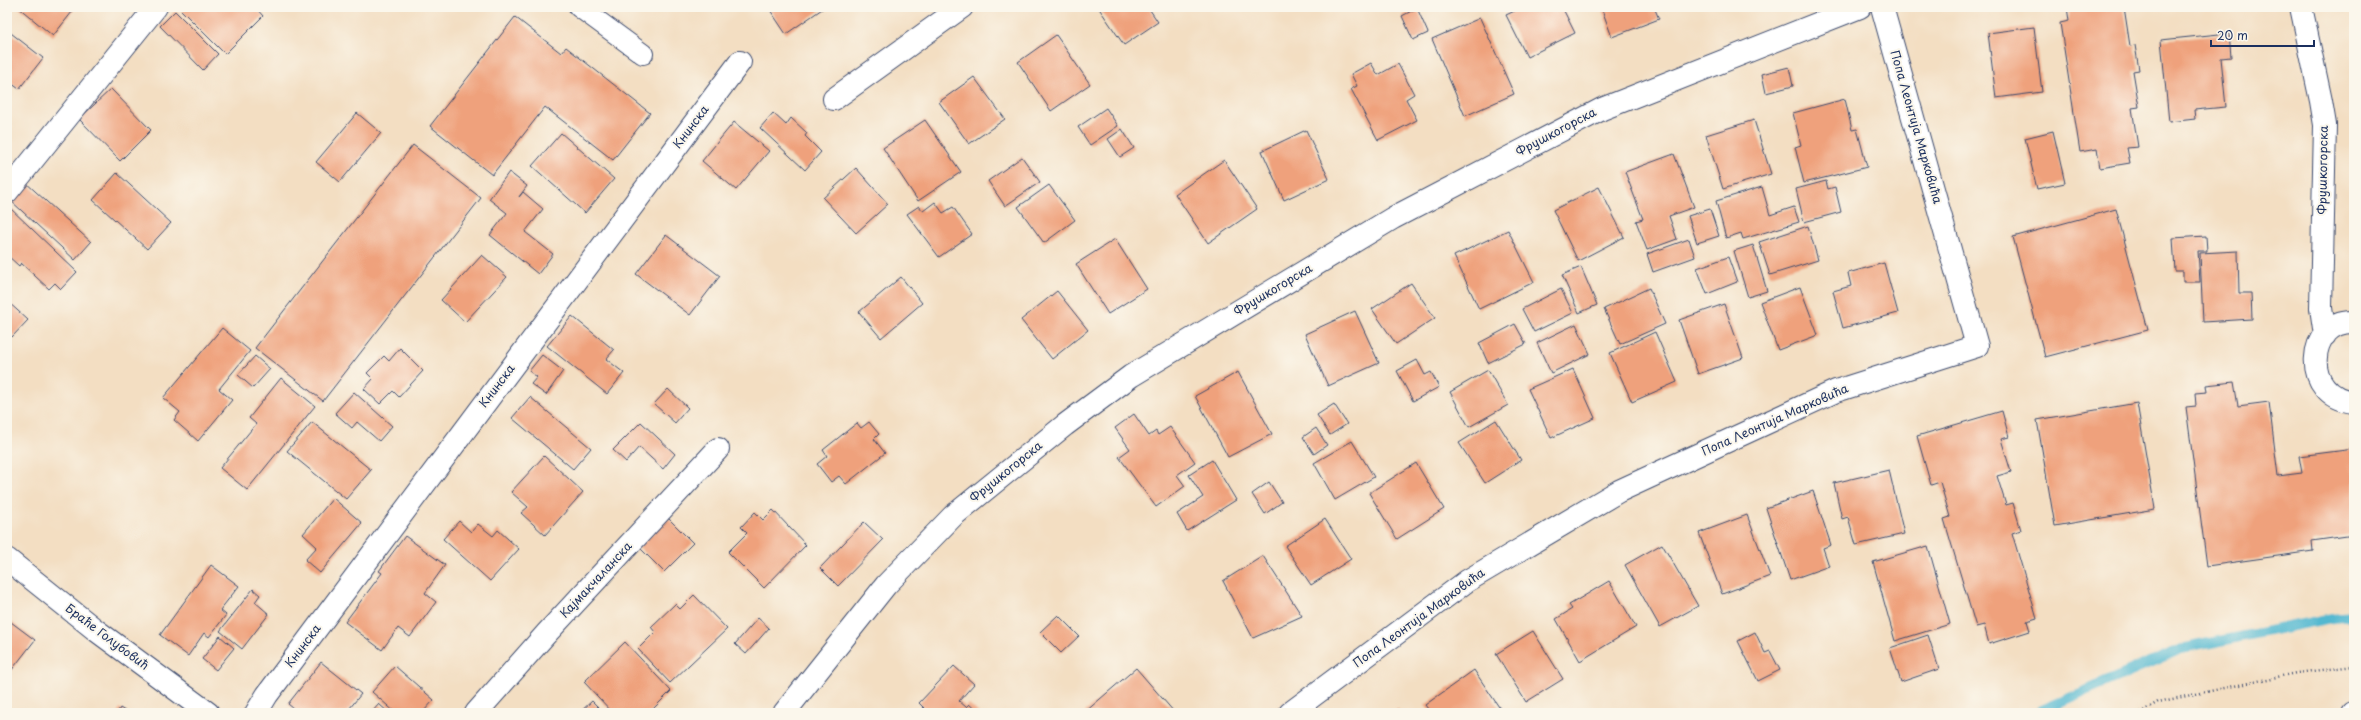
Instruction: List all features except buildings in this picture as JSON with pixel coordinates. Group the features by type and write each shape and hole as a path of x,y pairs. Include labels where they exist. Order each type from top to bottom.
{"street":[{"path":"7,192 156,7"},
{"path":"834,99 962,7"},
{"name":"Фрушкогорска","path":"784,713 886,585 953,516 1065,425 1131,376 1393,218 1602,108 1860,7"},
{"name":"Попа Леонтија Марковића","path":"1290,713 1467,581 1619,491 1836,391 1978,346 1882,7"},
{"name":"Фрушкогорска","path":"2301,7 2325,125 2321,308 2325,335"},
{"name":"Книнска","path":"256,713 267,695 740,62"},
{"path":"2354,322 2336,326 2325,335 2318,346 2315,358 2316,371 2321,383 2329,392 2340,399 2354,402"},
{"name":"Кајмакчаланска","path":"476,713 546,634 718,449"},
{"name":"Браће Голубовић","path":"7,559 97,632 208,713"}],"lane":[{"path":"579,7 643,54"}],"path":[{"path":"2140,713 2158,702 2296,673 2354,666"}],"waterway":[{"path":"2035,713 2181,649 2332,618 2354,616"}]}
